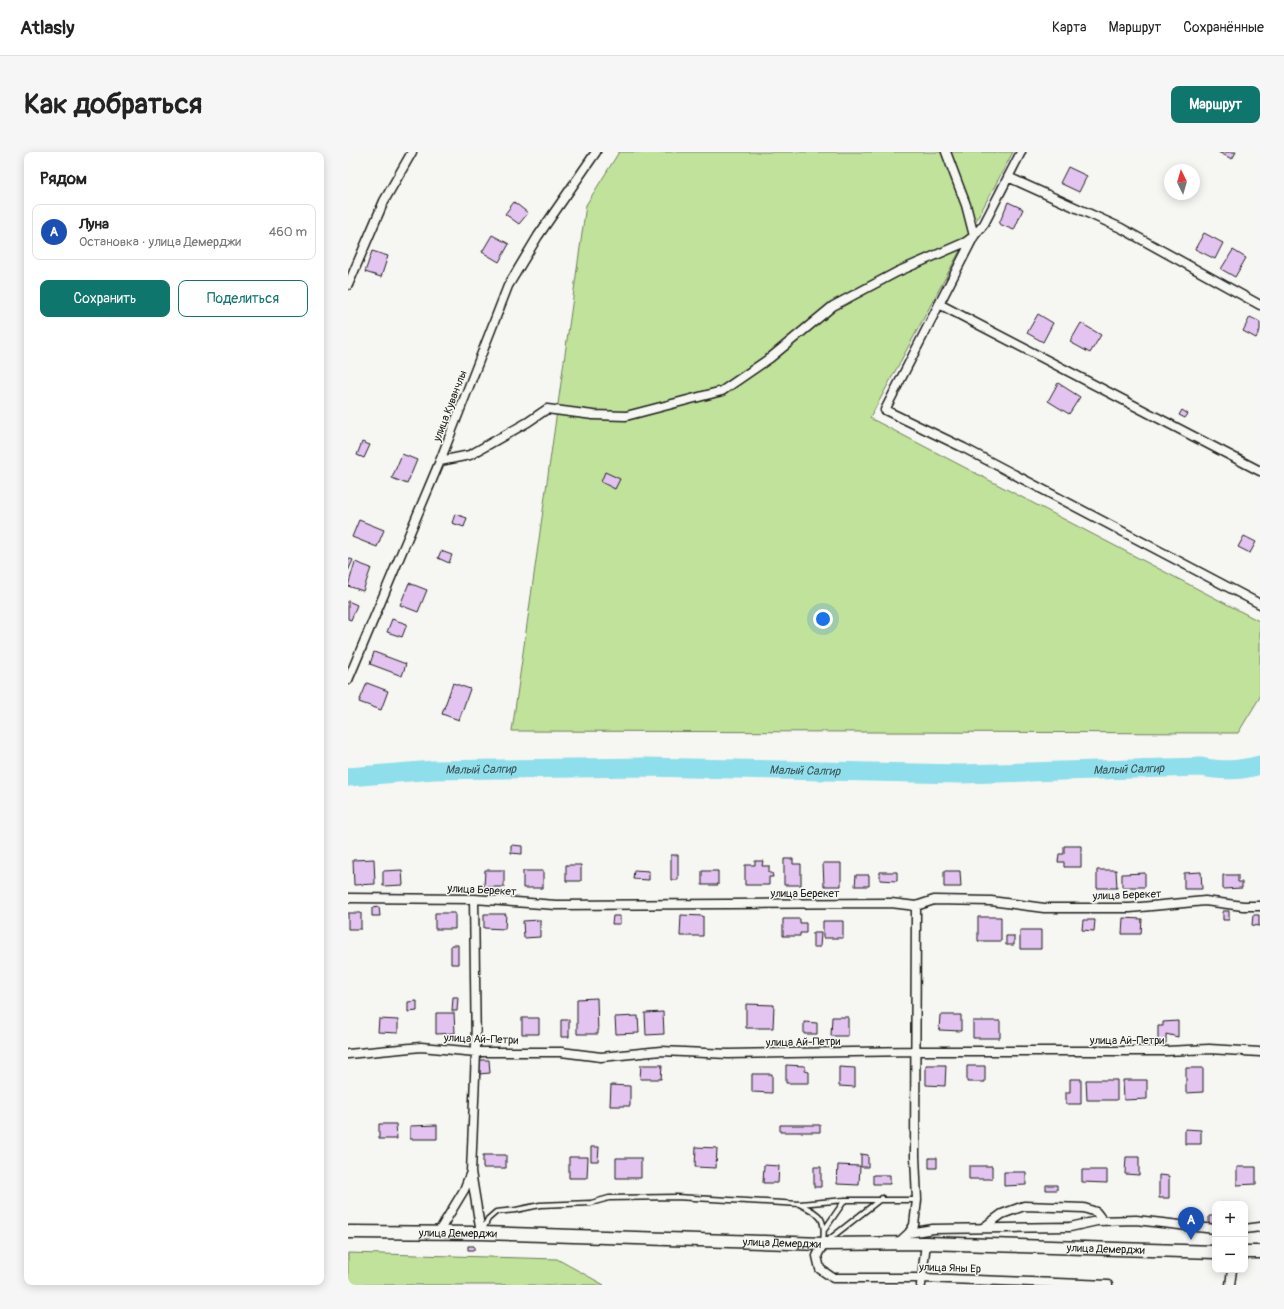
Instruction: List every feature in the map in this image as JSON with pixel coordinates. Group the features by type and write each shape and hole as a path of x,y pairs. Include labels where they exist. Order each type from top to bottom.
{"main road":[{"name":"улица Демерджи","path":"348,1232 481,1233 823,1244 926,1243 1212,1252"},
{"path":"1248,1252 1260,1252"}],"street":[{"path":"348,285 384,201 412,152"},
{"name":"улица Куванчлы","path":"348,680 440,461 508,286 538,236 596,152"},
{"path":"946,152 966,205 974,236"},
{"path":"1021,152 984,224 974,236 885,410 964,448 1260,604"},
{"path":"1008,177 1121,228 1260,305"},
{"path":"440,461 470,455 528,422 547,409 593,415 626,416 722,391 770,358 833,306 897,272 966,242 974,236"},
{"path":"939,304 1260,471"},
{"name":"улица Берекет","path":"348,898 474,899 556,905 891,903 916,906 934,900 991,901 1044,908 1130,908 1205,901 1243,906 1260,906"},
{"path":"474,899 476,1052 471,1172 481,1233"},
{"path":"897,1244 909,1233 915,1221 917,1200 914,1156 916,906"},
{"name":"улица Ай-Петри","path":"348,1054 421,1047 476,1052 561,1052 601,1057 661,1051 728,1054 915,1051 1166,1051 1209,1049 1260,1052"},
{"path":"438,1233 464,1190 471,1172"},
{"path":"983,1228 1002,1214 1024,1206 1084,1208 1096,1212 1103,1221"},
{"path":"909,1233 933,1229 1070,1228 1103,1221 1136,1220 1212,1229"},
{"path":"1248,1229 1260,1227"},
{"path":"921,1282 926,1243"},
{"name":"улица Яны Ер","path":"823,1244 818,1256 820,1269 833,1278 921,1282 1108,1285"},
{"path":"1230,1285 1232,1273"}],"lane":[{"path":"481,1233 488,1218 496,1212 540,1205 591,1203 608,1198 676,1197 800,1204 882,1198 917,1200"},
{"path":"823,1244 882,1198"},
{"path":"825,1229 845,1200"},
{"path":"800,1204 816,1212 821,1217 825,1229 823,1244"}],"green space":[{"path":"619,152 1013,152 870,418 1259,621 1260,619 1260,697 1238,733 512,731 586,205"},
{"path":"348,1253 557,1259 604,1285 348,1285"}],"building":[{"path":"1218,152 1236,152 1232,159"},
{"path":"1068,167 1087,176 1079,192 1060,183"},
{"path":"514,202 528,213 519,224 505,214"},
{"path":"1008,202 1023,209 1014,230 999,224"},
{"path":"1204,233 1223,243 1215,259 1195,249"},
{"path":"492,235 509,244 499,262 482,252"},
{"path":"1233,250 1246,258 1235,277 1221,269"},
{"path":"372,251 388,256 381,277 365,272"},
{"path":"1038,314 1053,323 1043,342 1027,333"},
{"path":"1250,317 1260,322 1260,330 1256,338 1243,331"},
{"path":"1081,323 1101,335 1090,353 1070,342"},
{"path":"1058,383 1080,397 1069,414 1048,401"},
{"path":"1182,410 1188,414 1185,418 1179,415"},
{"path":"362,442 370,445 364,458 357,455"},
{"path":"402,454 417,460 407,484 392,478"},
{"path":"605,472 620,479 615,489 601,482"},
{"path":"455,514 467,518 464,527 452,523"},
{"path":"359,520 384,530 377,547 352,537"},
{"path":"1244,536 1256,542 1250,553 1238,547"},
{"path":"441,551 452,555 449,563 438,558"},
{"path":"348,558 353,560 348,571"},
{"path":"355,562 371,568 363,591 348,586"},
{"path":"409,583 427,590 418,612 400,605"},
{"path":"348,601 357,605 351,620 348,619"},
{"path":"392,619 407,624 402,637 387,632"},
{"path":"374,652 406,664 402,676 370,664"},
{"path":"367,683 388,691 381,710 359,702"},
{"path":"453,683 470,689 459,720 442,714"},
{"path":"511,845 522,846 522,854 511,853"},
{"path":"1064,846 1081,846 1081,867 1064,867 1064,862 1058,862 1059,854 1064,854"},
{"path":"671,855 678,855 678,880 671,880"},
{"path":"374,859 375,884 354,885 353,860"},
{"path":"784,859 793,859 793,864 801,864 801,885 784,885"},
{"path":"755,861 763,861 762,866 769,866 769,873 772,873 773,877 769,877 769,885 745,885 745,865 755,865"},
{"path":"823,863 841,863 841,886 824,886"},
{"path":"566,865 581,865 581,881 566,881"},
{"path":"402,870 403,885 383,886 383,871"},
{"path":"485,870 504,870 504,887 484,887"},
{"path":"634,870 649,871 649,880 633,879"},
{"path":"1097,870 1116,870 1117,888 1097,888"},
{"path":"523,871 543,871 543,888 523,888"},
{"path":"702,871 718,871 718,885 702,885"},
{"path":"944,871 960,871 961,887 944,887"},
{"path":"880,872 897,872 897,881 880,880"},
{"path":"1201,872 1202,889 1184,889 1184,873"},
{"path":"1145,873 1145,887 1122,887 1122,874"},
{"path":"856,875 869,875 869,886 855,886"},
{"path":"1223,875 1238,875 1238,882 1242,882 1242,888 1223,889"},
{"path":"379,907 380,916 372,916 372,908"},
{"path":"1223,911 1229,911 1229,920 1223,920"},
{"path":"348,913 361,913 361,929 348,929"},
{"path":"435,913 455,913 455,929 435,929"},
{"path":"484,914 506,914 505,929 484,928"},
{"path":"681,915 703,916 703,936 680,936"},
{"path":"1253,915 1259,915 1259,926 1252,925"},
{"path":"613,916 620,916 620,924 612,924"},
{"path":"978,917 1001,917 1001,941 978,941"},
{"path":"1123,918 1142,919 1141,934 1122,934"},
{"path":"783,919 800,919 800,923 806,923 806,933 800,933 800,936 783,936"},
{"path":"540,920 540,937 524,938 523,921"},
{"path":"1083,920 1095,920 1094,931 1082,930"},
{"path":"823,921 843,921 843,938 823,938"},
{"path":"1020,930 1041,930 1041,949 1020,949"},
{"path":"813,933 821,933 820,947 813,947"},
{"path":"1006,936 1014,936 1014,945 1006,945"},
{"path":"451,945 458,945 458,964 451,964"},
{"path":"453,997 458,997 457,1011 452,1011"},
{"path":"597,998 598,1034 577,1034 577,999"},
{"path":"417,1001 417,1011 408,1012 408,1002"},
{"path":"746,1004 774,1005 773,1028 746,1028"},
{"path":"663,1012 664,1034 646,1035 645,1013"},
{"path":"436,1013 454,1013 455,1033 436,1034"},
{"path":"940,1015 961,1015 961,1031 939,1030"},
{"path":"638,1016 639,1033 616,1034 615,1017"},
{"path":"832,1017 848,1017 848,1036 831,1036"},
{"path":"522,1018 539,1018 539,1034 522,1034"},
{"path":"379,1019 398,1020 398,1033 378,1032"},
{"path":"561,1020 569,1020 569,1037 561,1037"},
{"path":"973,1021 1000,1021 1000,1038 973,1038"},
{"path":"1178,1021 1178,1037 1166,1034 1166,1043 1158,1043 1158,1026 1163,1026 1163,1022"},
{"path":"804,1022 817,1023 817,1034 804,1034"},
{"path":"479,1060 489,1060 490,1073 479,1074"},
{"path":"641,1065 662,1065 661,1079 640,1079"},
{"path":"786,1065 805,1066 805,1071 809,1072 809,1083 786,1083"},
{"path":"926,1065 946,1065 945,1086 926,1085"},
{"path":"967,1066 985,1066 985,1082 967,1082"},
{"path":"839,1067 855,1068 855,1087 839,1086"},
{"path":"1186,1068 1203,1068 1203,1092 1186,1093"},
{"path":"752,1074 772,1074 772,1093 752,1092"},
{"path":"1070,1079 1081,1079 1081,1104 1066,1104 1066,1092 1070,1092"},
{"path":"1086,1080 1117,1080 1117,1100 1087,1100"},
{"path":"1123,1080 1147,1080 1147,1099 1124,1100"},
{"path":"611,1085 630,1086 630,1106 610,1106"},
{"path":"379,1124 396,1124 397,1139 379,1139"},
{"path":"437,1125 437,1139 410,1139 410,1126"},
{"path":"780,1125 820,1125 820,1132 780,1132"},
{"path":"1185,1129 1201,1130 1201,1144 1185,1144"},
{"path":"591,1147 599,1147 598,1161 591,1161"},
{"path":"696,1147 717,1148 716,1168 695,1167"},
{"path":"861,1154 868,1155 868,1167 861,1167"},
{"path":"483,1155 506,1155 506,1168 483,1168"},
{"path":"569,1157 588,1157 587,1178 569,1178"},
{"path":"1126,1157 1139,1157 1139,1175 1125,1174"},
{"path":"616,1158 641,1158 641,1178 616,1178"},
{"path":"929,1158 937,1158 937,1168 929,1168"},
{"path":"764,1165 779,1166 778,1183 763,1183"},
{"path":"838,1165 860,1166 859,1185 837,1184"},
{"path":"969,1166 992,1166 992,1179 969,1179"},
{"path":"814,1167 821,1167 821,1187 814,1187"},
{"path":"1237,1167 1256,1167 1256,1184 1237,1185"},
{"path":"1082,1170 1107,1170 1107,1183 1082,1182"},
{"path":"1004,1172 1026,1172 1026,1185 1004,1186"},
{"path":"873,1175 890,1175 890,1184 873,1184"},
{"path":"1159,1175 1169,1176 1169,1198 1159,1198"},
{"path":"1046,1185 1057,1185 1057,1190 1046,1190"},
{"path":"1209,1216 1212,1216 1212,1228 1209,1228"},
{"path":"468,1246 474,1246 474,1250 468,1250"}],"waterway":[{"name":"Малый Салгир","path":"348,777 434,770 645,767 961,774 1201,767 1230,770 1260,765"}],"place":[{"name":"Луна","path":"1191,1240"}]}
